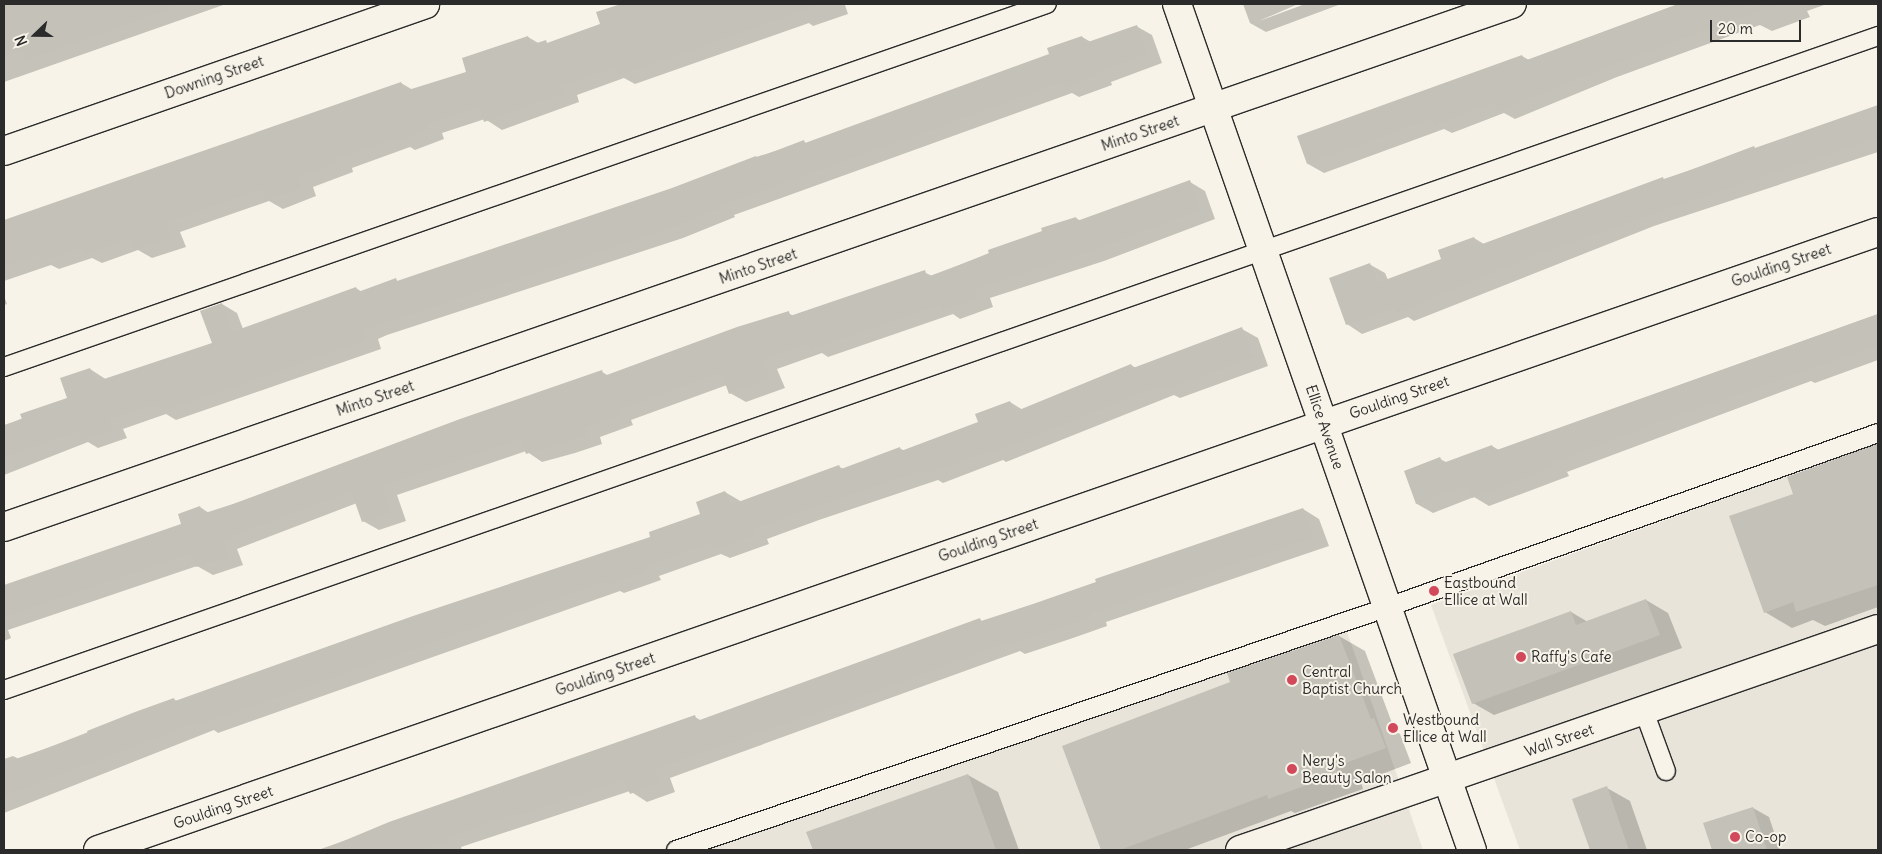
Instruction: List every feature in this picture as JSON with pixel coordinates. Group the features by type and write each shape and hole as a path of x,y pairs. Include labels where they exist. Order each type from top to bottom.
{"street":[{"name":"Downing Street","path":"4,151 425,4"},
{"name":"Ellice Avenue","path":"1177,4 1215,107 1472,850"},
{"name":"Minto Street","path":"4,527 1512,4"},
{"name":"Goulding Street","path":"98,850 1878,232"},
{"name":"Wall Street","path":"1240,850 1878,629"}],"lane":[{"path":"4,366 1047,4"},
{"path":"4,690 1878,36"},
{"path":"676,850 1388,607 1878,433"},
{"path":"1644,711 1666,771"}],"shaded area":[{"path":"1878,443 1878,850 1520,850 1431,605"},
{"path":"1345,626 1423,850 691,850"}],"building":[{"path":"4,4 174,4 175,7 27,60 23,50 4,56"},
{"path":"621,4 812,4 813,7 618,76 615,67 561,86 564,93 484,122 479,107 427,124 429,130 398,141 396,137 336,159 338,162 297,178 301,187 266,200 261,189 165,223 170,238 135,250 131,238 85,255 82,247 42,261 39,254 4,267 4,220 401,82 405,91 466,72 462,58 528,36 531,45 546,40 547,43 600,24 596,12"},
{"path":"1678,4 1771,6 1601,69 1498,111 1495,102 1435,125 1433,118 1307,164 1297,136 1522,55 1524,61"},
{"path":"1137,25 1147,54 1095,73 1097,76 1062,88 1060,83 719,206 720,208 667,229 371,327 363,330 366,340 248,382 159,412 156,404 108,420 112,430 81,440 78,431 4,457 4,425 22,419 20,414 67,398 60,378 90,368 95,382 212,343 200,311 222,303 232,332 356,287 358,292 396,278 397,281 672,188 756,156 757,158 804,140 805,143 1049,54 1047,48 1082,36 1085,43"},
{"path":"1878,105 1878,137 1537,254 1397,313 1395,308 1346,325 1329,278 1370,263 1377,283 1441,259 1438,250 1474,237 1477,246 1663,177 1664,180 1754,146 1755,148"},
{"path":"1190,180 1200,210 1088,252 975,289 978,298 943,310 941,304 811,349 809,343 762,360 769,379 729,394 721,372 616,411 618,416 584,428 587,435 526,454 520,439 381,486 391,512 362,522 351,491 222,540 228,556 196,567 192,553 4,617 4,585 181,524 178,514 200,506 202,514 233,504 460,419 602,370 604,376 737,327 789,311 790,316 925,270 927,277 989,254 988,250 1042,231 1041,228 1076,217 1077,221"},
{"path":"1878,314 1878,345 1659,422 1552,463 1554,467 1472,498 1467,485 1416,504 1404,471 1440,457 1443,463 1492,445 1494,451"},
{"path":"1242,327 1253,357 1163,390 1161,385 989,454 988,451 926,474 924,470 802,511 752,530 754,535 712,550 710,543 644,567 646,571 607,585 606,581 201,724 200,721 4,796 4,763 88,734 87,731 135,712 174,698 175,701 413,616 650,537 649,532 700,514 696,502 725,491 730,505 839,465 841,469 900,447 901,451 978,422 975,414 1010,401 1014,412 1131,364 1133,368"},
{"path":"1878,444 1878,585 1796,612 1793,602 1764,613 1729,516 1793,494 1787,477"},
{"path":"1303,508 1314,537 1091,613 1092,617 1008,645 1006,642 880,690 655,769 660,782 630,794 624,779 518,816 517,813 446,838 447,842 423,850 322,850 389,822 695,715 697,721 980,618 981,621 1033,604 1096,582 1095,579"},
{"name":"Raffy's Cafe","path":"1646,599 1660,635 1472,704 1453,654 1571,611 1576,625"},
{"path":"1339,635 1371,719 1374,718 1386,748 1335,767 1338,774 1268,799 1267,795 1120,850 1101,850 1062,746 1230,682 1227,673"},
{"path":"968,774 996,850 813,850 806,832"},
{"path":"1607,786 1629,850 1590,850 1572,799"},
{"name":"Co-op","path":"1753,807 1767,850 1712,850 1703,823"}],"place":[{"name":"Eastbound Ellice at Wall","path":"1434,591"},
{"name":"Raffy's Cafe","path":"1521,657"},
{"name":"Central Baptist Church","path":"1292,680"},
{"name":"Westbound Ellice at Wall","path":"1393,728"},
{"name":"Nery's Beauty Salon","path":"1292,769"},
{"name":"Co-op","path":"1735,837"}]}
